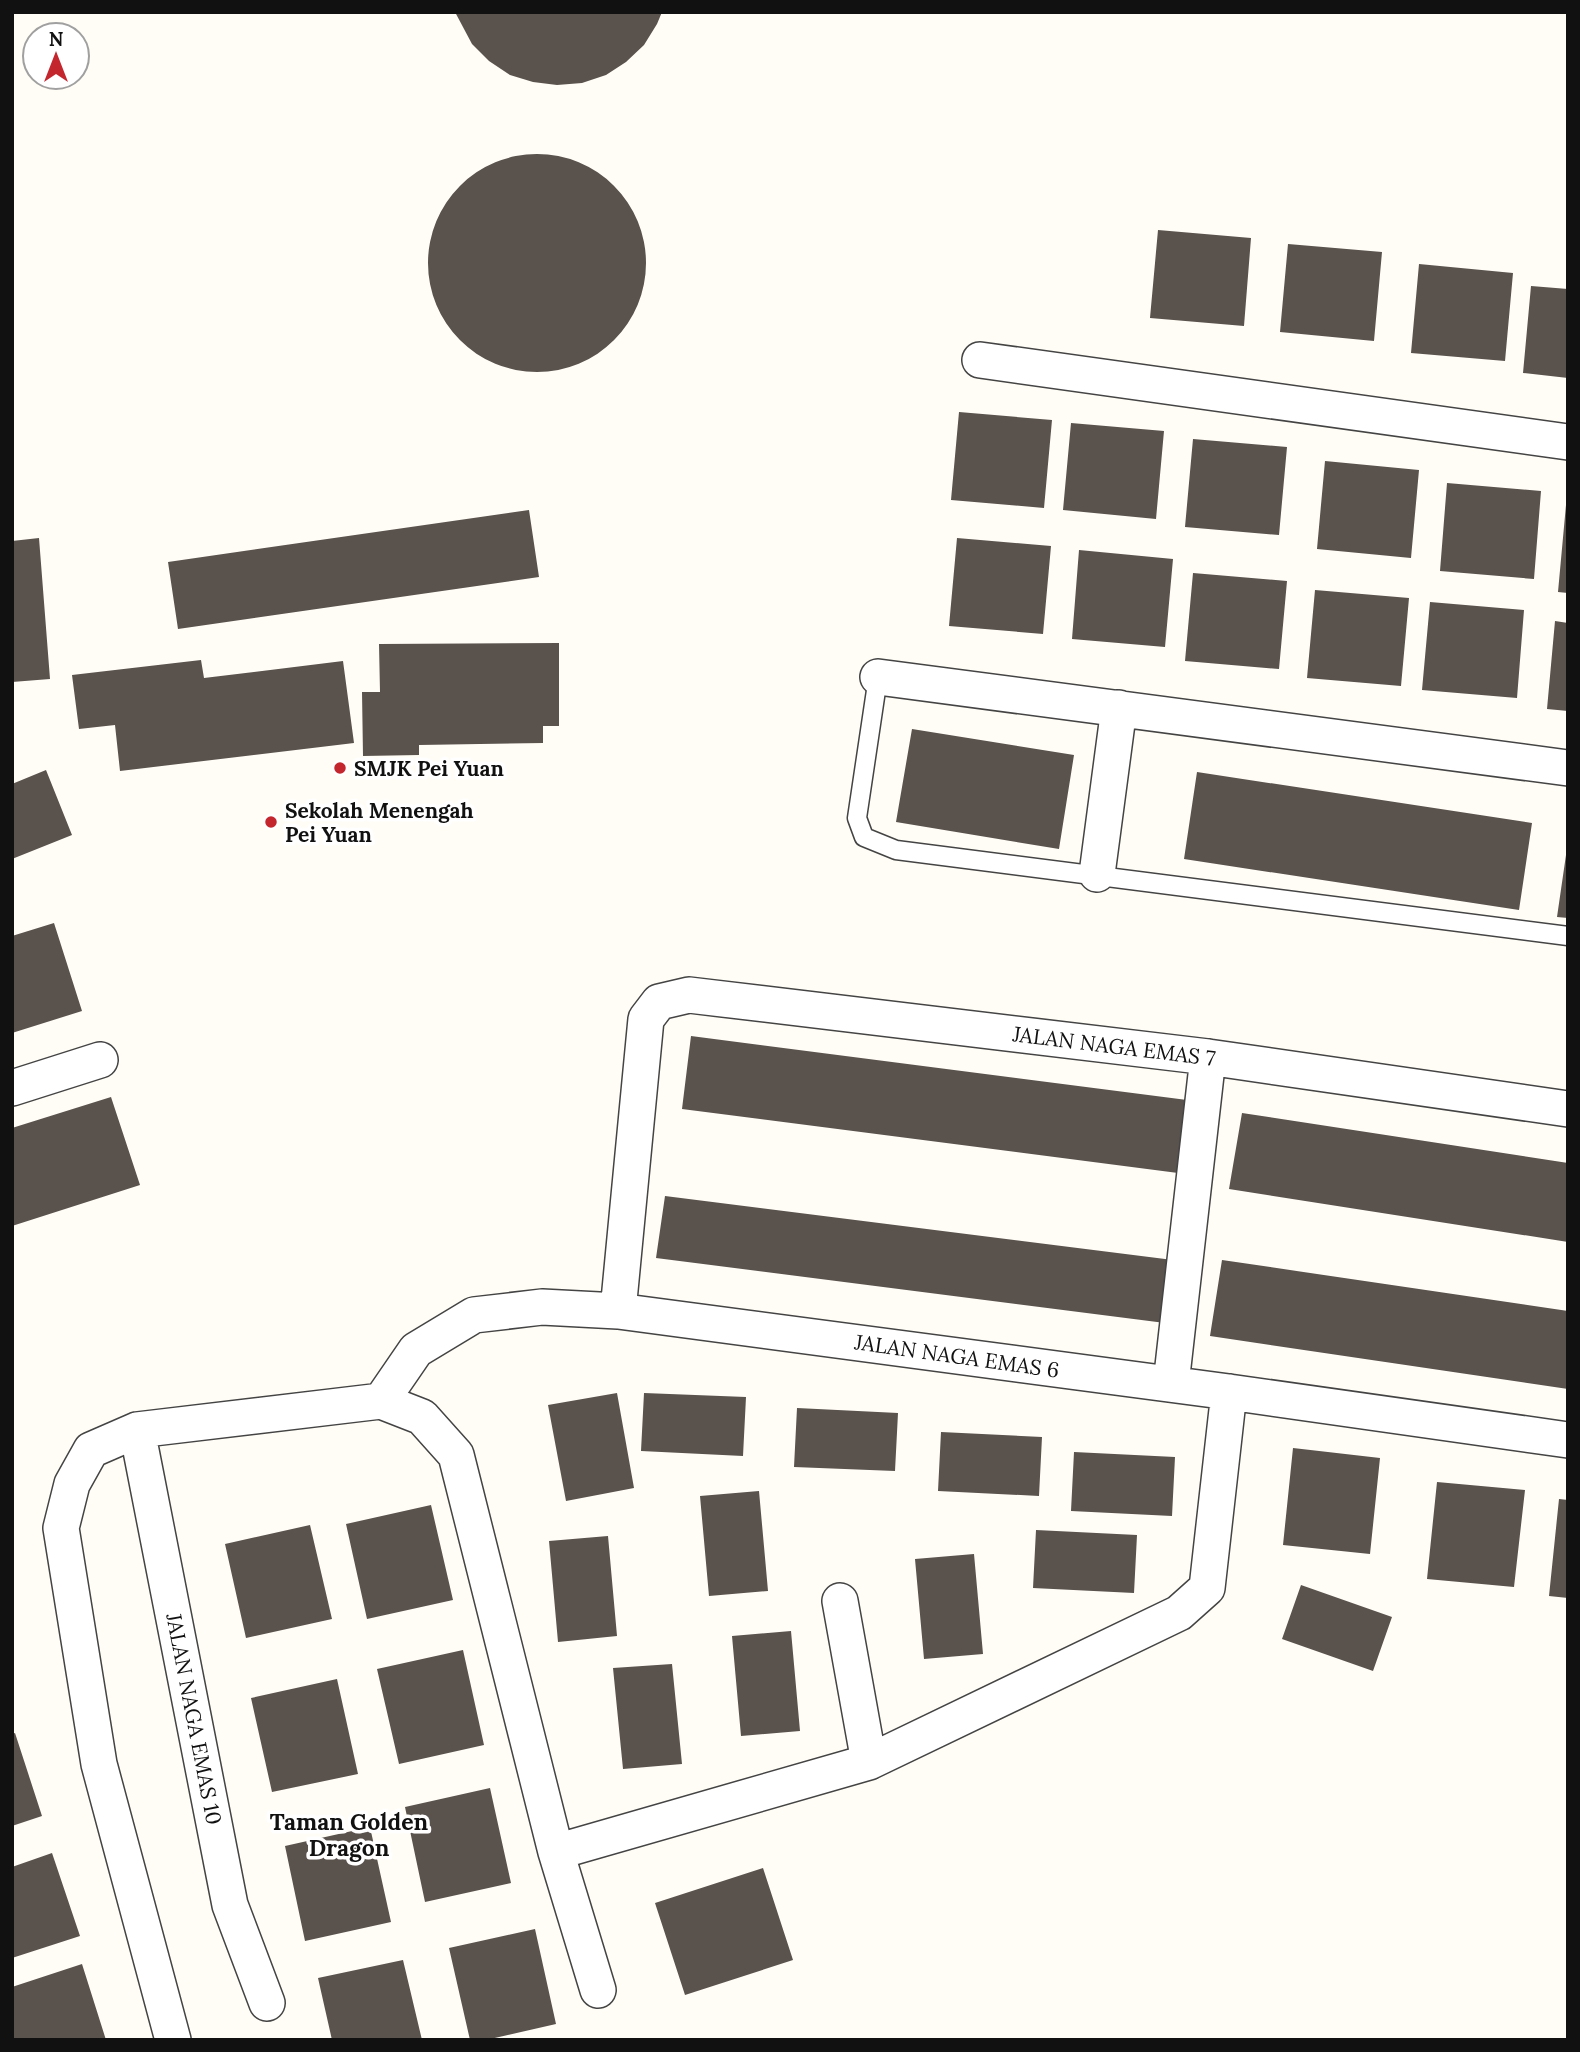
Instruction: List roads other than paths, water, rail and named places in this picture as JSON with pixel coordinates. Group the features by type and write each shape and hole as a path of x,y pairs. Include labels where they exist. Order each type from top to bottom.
{"street":[{"path":"980,360 1568,442"},
{"path":"878,677 1568,768"},
{"path":"1097,874 1119,708"},
{"name":"JALAN NAGA EMAS 7","path":"618,1311 646,1019 659,1002 689,995 1208,1057 1568,1109"},
{"path":"1171,1384 1208,1057"},
{"path":"12,1088 100,1060"},
{"name":"JALAN NAGA EMAS 6","path":"381,1401 416,1350 474,1315 542,1307 618,1311 1568,1440"},
{"path":"556,1852 869,1762 1179,1613 1208,1588 1229,1392"},
{"path":"173,2040 99,1764 61,1528 72,1484 91,1450 138,1430 381,1401 422,1418 456,1455 556,1852 598,1990"},
{"name":"JALAN NAGA EMAS 10","path":"138,1430 230,1905 267,2003"},
{"path":"840,1601 869,1762"}],"lane":[{"path":"878,677 857,818 864,837 897,850 1568,936"}],"place":[{"name":"SMJK Pei Yuan","path":"340,768"},
{"name":"Sekolah Menengah Pei Yuan","path":"271,822"}],"district":[{"name":"Taman Golden Dragon","path":"349,1834"}]}
